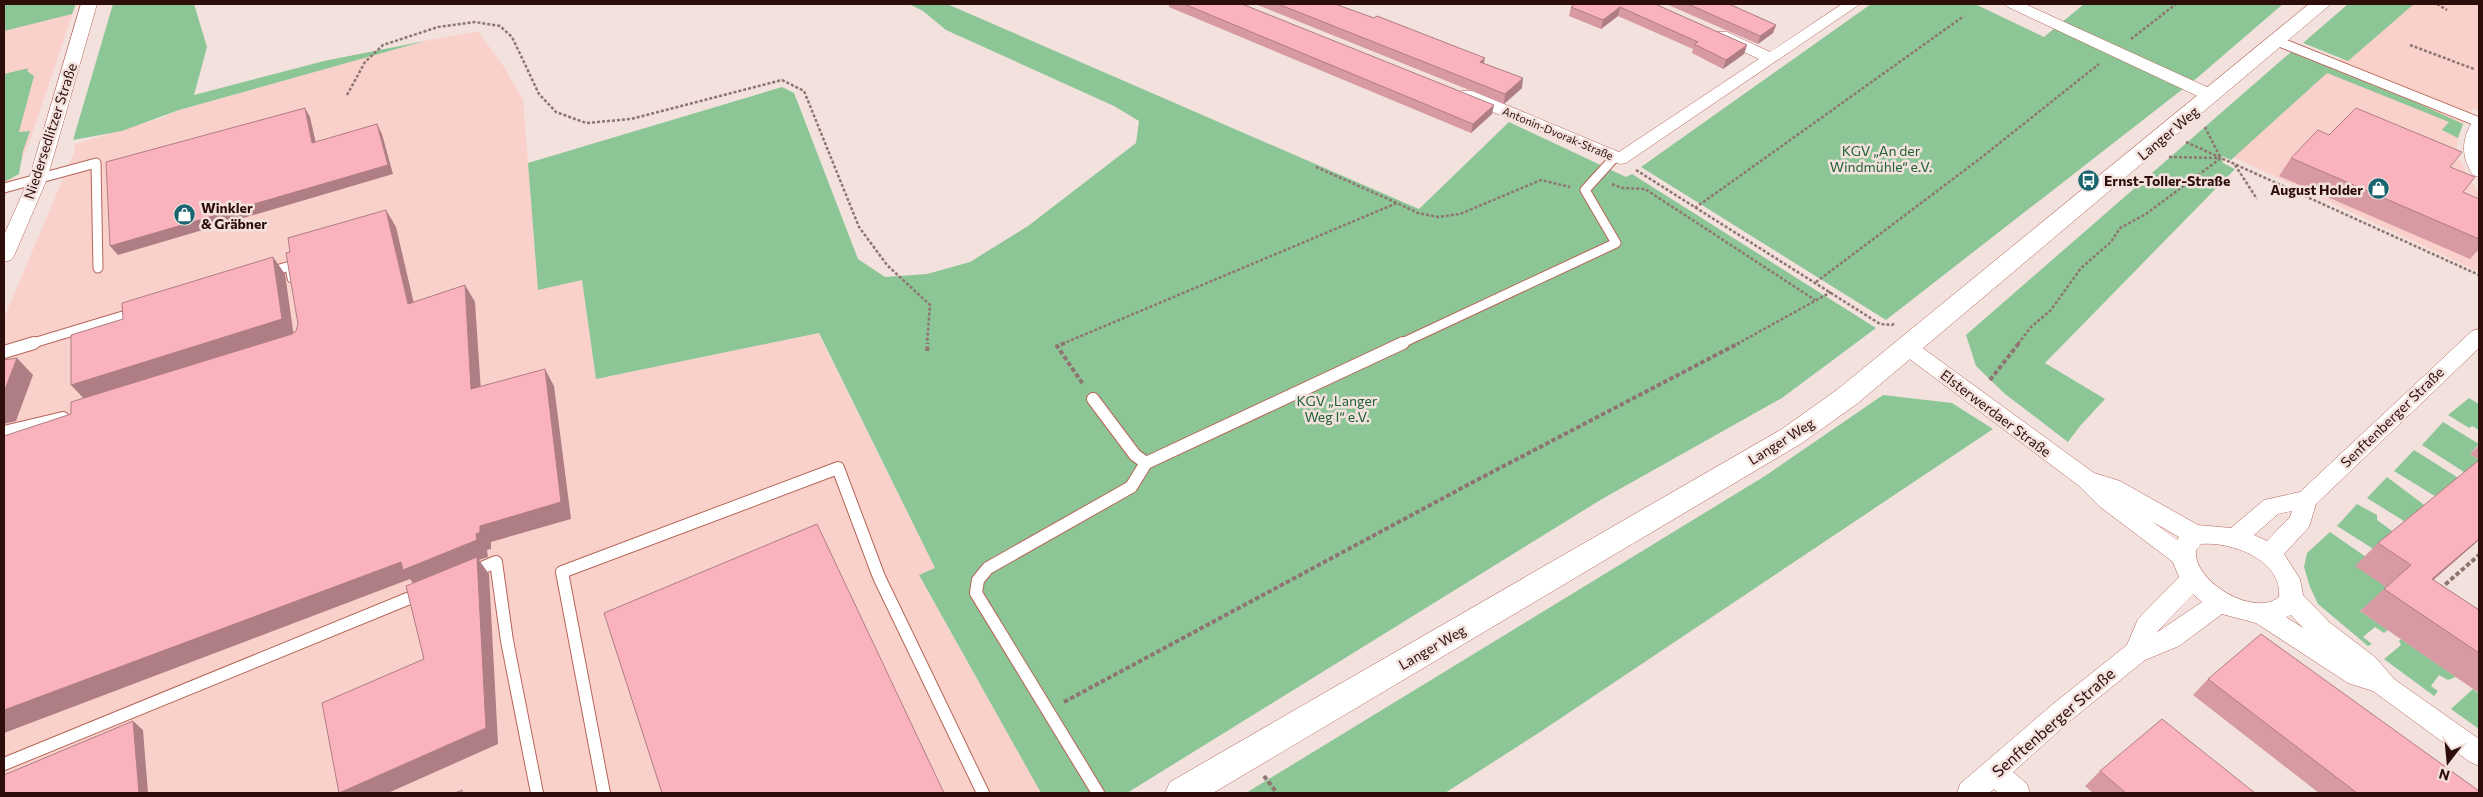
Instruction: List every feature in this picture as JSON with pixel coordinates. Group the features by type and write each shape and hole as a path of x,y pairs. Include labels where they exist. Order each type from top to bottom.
{"main road":[{"name":"Langer Weg","path":"1182,793 1792,436 1848,396 1903,333 2212,96 2321,4"}],"street":[{"name":"Niedersedlitzer Straße","path":"4,256 38,179 89,4"},
{"name":"Antonin-Dvorak-Straße","path":"1451,89 1617,158 1852,4"},
{"path":"2013,4 2046,12 2115,51 2212,96"},
{"path":"1708,29 1770,58"},
{"path":"2479,123 2470,150 2479,171"},
{"name":"Elsterwerdaer Straße","path":"1903,333 2086,479 2107,500 2183,557"},
{"name":"Senftenberger Straße","path":"2306,500 2479,336"},
{"name":"Elsterwerdaer Straße","path":"2086,479 2112,487 2196,536"},
{"path":"2236,538 2272,506 2306,500 2302,522 2269,555"},
{"path":"2218,535 2236,538 2269,555 2280,565 2290,582 2291,598 2286,606 2272,612 2260,613 2232,608 2204,591 2192,579 2183,557 2186,547 2196,536 2218,535"},
{"name":"Senftenberger Straße","path":"2136,652 2147,626 2192,579"},
{"path":"2291,598 2320,629 2367,666 2385,686 2479,754"},
{"name":"Senftenberger Straße","path":"1970,793 1995,773 2062,712 2136,652 2170,639 2220,602"},
{"path":"2260,613 2356,675 2385,686"},
{"path":"1995,773 2017,793"}],"lane":[{"path":"2277,40 2479,123"},
{"path":"1098,793 976,593 978,580 988,568 1131,487 1146,463 1616,243 1585,190 1617,158"},
{"path":"4,188 96,163 98,268"},
{"path":"253,277 290,266 293,285"},
{"path":"4,352 142,310"},
{"path":"1093,399 1135,455 1146,463"},
{"path":"4,432 77,414"},
{"path":"604,793 562,572 838,468 879,577 983,793"},
{"path":"460,577 496,562 507,640 537,793"},
{"path":"4,764 432,589"}],"path":[{"path":"1816,282 1976,161 2176,4"},
{"path":"2437,4 2447,10"},
{"path":"1695,208 1964,16"},
{"path":"347,95 365,62 383,45 438,27 475,22 500,26 512,36 539,94 556,112 586,123 631,119 782,80 804,90 859,227 887,265 930,305 927,351"},
{"path":"2410,45 2474,69"},
{"path":"2202,122 2221,158"},
{"path":"2181,140 2479,275"},
{"path":"1617,158 1880,324 1892,325 1903,333"},
{"path":"2160,158 2221,158"},
{"path":"1985,387 2031,327 2050,310 2081,268 2111,242 2120,228 2146,214 2221,158"},
{"path":"2235,164 2257,199"},
{"path":"1316,167 1418,213 1438,217 1460,214 1541,180 1585,190"},
{"path":"1597,177 1622,188 1645,189 1815,300"},
{"path":"1093,399 1056,346 1397,203"},
{"path":"1048,711 1466,486 1683,374 1831,292"},
{"path":"2435,594 2479,555"}],"shaded area":[{"path":"4,4 76,4 30,140 4,199"},
{"path":"2401,4 2479,4 2479,111 2473,108 2459,131 2456,153 2479,195 2479,272 2233,157"},
{"path":"478,31 504,67 523,100 538,289 582,280 596,379 818,333 935,568 919,576 1041,793 4,793 4,318 74,153 75,144 162,118 179,110 425,41"}],"green space":[{"path":"4,4 76,4 72,14 4,31"},
{"path":"113,4 194,4 207,47 194,95 324,61 425,41 179,110 122,131 73,140"},
{"name":"KGV „Langer Weg I“ e.V.","path":"909,4 947,4 1419,209 1509,122 1626,177 1632,174 1876,328 1782,398 1602,499 1127,793 1041,793 919,575 935,568 819,333 596,379 582,280 538,290 528,163 782,87 794,93 858,259 885,277 927,274 970,262 1028,226 1136,143 1139,121 1114,106 946,30 923,11"},
{"name":"KGV „An der Windmühle“ e.V.","path":"1871,4 1975,4 2044,37 2084,4 2283,4 2197,78 1886,320 1641,167"},
{"path":"2348,4 2414,4 2348,61 2303,43"},
{"path":"2291,52 2420,104 2463,124 2458,138 2442,130 2449,122 2327,73 2231,160 2222,156 2223,163 2235,169 2045,363 2105,399 2068,442 2005,394 1976,366 1966,335"},
{"path":"29,68 27,71 34,76 19,132 30,131 23,151 19,174 4,182 4,74"},
{"path":"1883,395 1952,403 1993,429 1540,732 1445,793 1246,793 1765,476"},
{"path":"2469,398 2479,404 2479,430 2472,426 2469,428 2448,415"},
{"path":"2443,422 2479,444 2470,454 2479,460 2479,464 2467,474 2422,445"},
{"path":"2414,450 2460,479 2438,498 2394,471"},
{"path":"2387,477 2427,507 2407,523 2367,498"},
{"path":"2357,504 2377,515 2377,520 2395,533 2375,550 2337,526"},
{"path":"2330,532 2366,557 2356,566 2388,588 2360,611 2388,630 2384,633 2375,627 2363,637 2372,644 2368,646 2318,604 2310,587 2304,567 2307,553"},
{"path":"2401,639 2456,677 2448,680 2439,675 2431,686 2438,691 2434,696 2384,659 2401,645 2399,641"},
{"path":"2473,689 2479,694 2479,729 2451,709"}],"building":[{"path":"1184,4 1242,4 1494,105 1473,124"},
{"path":"1278,4 1335,4 1374,18 1377,16 1485,58 1480,62 1523,78 1505,94"},
{"path":"1575,4 1655,4 1747,45 1726,60 1694,44 1698,42 1620,7 1603,20 1571,7"},
{"path":"1688,4 1729,4 1776,25 1760,36"},
{"name":"Winkler & Gräbner","path":"305,108 312,143 377,124 388,165 110,246 106,162"},
{"name":"August Holder","path":"2356,108 2462,152 2450,167 2475,177 2463,192 2479,199 2479,239 2291,158 2318,130 2329,135"},
{"path":"386,210 408,304 465,285 471,389 545,369 561,502 480,526 480,532 476,534 477,540 403,570 401,562 4,710 4,436 71,414 71,402 292,334 296,331 298,324 286,253 290,252 288,238"},
{"path":"273,257 282,319 71,385 71,335 123,319 122,303"},
{"path":"17,358 4,392 4,360"},
{"path":"2479,460 2479,539 2432,579 2479,610 2479,653 2384,589 2411,565 2378,543"},
{"path":"817,524 944,793 662,793 604,613"},
{"path":"477,557 486,728 339,793 322,703 424,659 406,586"},
{"path":"2261,634 2479,791 2479,793 2357,793 2208,679"},
{"path":"2162,719 2255,793 2126,793 2100,771"},
{"path":"133,721 139,793 4,793 4,775"}],"place":[{"name":"Ernst-Toller-Straße","path":"2088,180"},
{"name":"August Holder","path":"2379,189"},
{"name":"Winkler & Gräbner","path":"185,215"}]}
